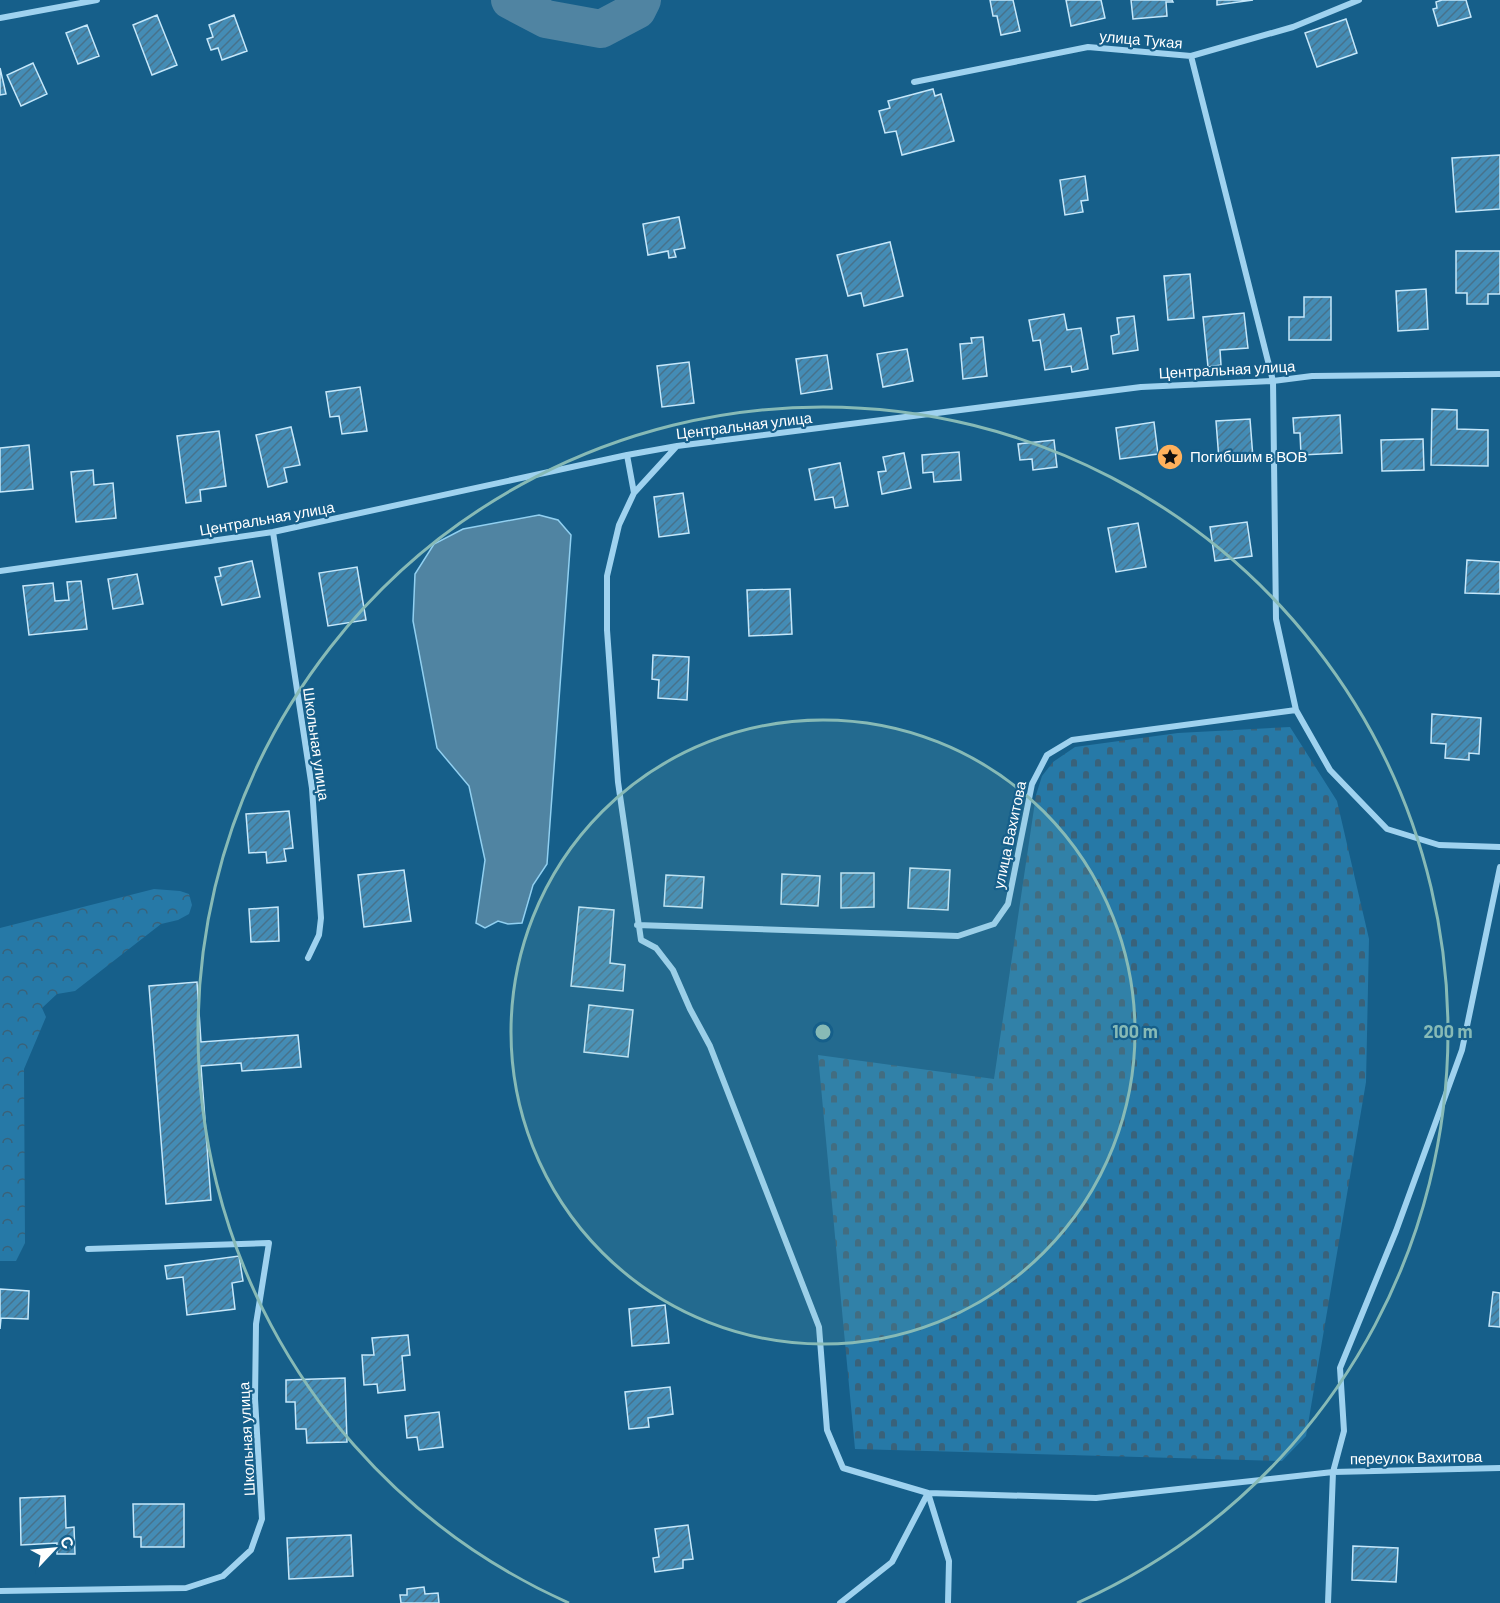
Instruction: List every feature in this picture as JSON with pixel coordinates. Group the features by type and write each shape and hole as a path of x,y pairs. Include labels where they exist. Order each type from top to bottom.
{"street":[{"path":"0,18 97,0"},
{"name":"улица Тукая","path":"914,82 1088,47 1191,56 1293,27 1359,0"},
{"path":"1191,56 1273,381 1276,619 1296,710 1330,770 1387,829 1439,845 1500,847"},
{"name":"Центральная улица","path":"0,571 273,532 677,446 1141,387 1273,381 1312,376 1500,374"},
{"path":"637,926 618,782 607,630 607,576 620,525 634,494 677,446"},
{"path":"627,455 634,494"},
{"name":"Школьная улица","path":"273,532 312,788 321,918 319,935 308,958"},
{"name":"улица Вахитова","path":"637,926 958,936 994,924 1008,904 1032,784 1047,755 1072,740 1296,710"},
{"path":"1328,1603 1333,1472 1344,1431 1341,1368 1396,1231 1462,1050 1500,867"},
{"name":"переулок Вахитова","path":"637,926 641,940 656,948 673,970 710,1046 819,1327 827,1430 843,1468 928,1493 1095,1498 1333,1472 1500,1468"},
{"name":"Школьная улица","path":"0,1591 186,1588 223,1576 251,1550 262,1519 255,1399 256,1324 269,1244 88,1249"},
{"path":"840,1603 892,1562 928,1493"},
{"path":"928,1493 949,1561 948,1603"}],"green space":[{"path":"1290,727 1337,801 1369,939 1366,1082 1306,1436 1282,1461 855,1449 818,1055 994,1079 1036,795 1042,776 1053,762 1075,747 1178,733"},
{"path":"154,889 189,894 192,905 189,914 178,920 161,924 75,991 57,994 42,1008 46,1017 24,1069 25,1243 16,1261 0,1261 0,928"}],"shaded area":[{"path":"539,515 558,520 571,535 547,864 533,885 522,923 508,924 498,921 485,928 476,923 485,860 469,786 437,748 413,621 415,574 434,544 463,529"}],"building":[{"path":"990,0 1013,0 1020,31 1001,35 997,16 993,16"},
{"path":"1066,0 1101,0 1105,18 1071,26"},
{"path":"1131,0 1172,0 1173,2 1166,2 1167,16 1133,19"},
{"path":"1217,0 1253,0 1217,5"},
{"path":"1466,0 1471,17 1438,26 1433,9 1437,8 1436,2"},
{"path":"157,15 177,65 152,75 133,25"},
{"path":"234,15 247,51 222,60 218,48 211,50 207,39 213,37 209,25"},
{"path":"1346,19 1357,53 1317,67 1305,33"},
{"path":"87,25 99,56 78,64 66,33"},
{"path":"33,63 47,94 21,106 7,75"},
{"path":"0,68 6,94 0,95"},
{"path":"933,89 935,96 941,94 954,141 902,155 896,131 885,133 879,111 890,108 888,101"},
{"path":"1500,155 1500,209 1456,212 1452,158"},
{"path":"1085,176 1088,200 1081,201 1083,212 1065,215 1060,180"},
{"path":"679,217 685,248 674,250 676,257 669,258 668,251 648,255 643,224"},
{"path":"890,242 903,296 864,306 861,293 848,296 837,255"},
{"path":"1456,251 1500,251 1500,294 1488,294 1488,304 1467,304 1467,293 1456,293"},
{"path":"1190,274 1194,318 1168,320 1164,276"},
{"path":"1426,289 1428,329 1398,331 1396,291"},
{"path":"1304,297 1331,297 1331,340 1289,340 1289,317 1304,317"},
{"path":"1244,313 1248,348 1220,350 1221,365 1208,367 1203,317"},
{"path":"1064,314 1067,330 1081,328 1088,369 1072,372 1071,366 1045,370 1040,340 1033,341 1029,320"},
{"path":"1134,316 1138,350 1113,354 1111,336 1119,334 1117,318"},
{"path":"983,337 987,376 963,379 960,344 972,343 971,338"},
{"path":"907,349 913,381 883,387 877,354"},
{"path":"827,355 832,389 801,394 796,359"},
{"path":"689,362 694,403 662,407 657,366"},
{"path":"360,387 367,431 342,434 339,416 330,417 326,392"},
{"path":"1432,409 1457,410 1457,429 1488,430 1488,466 1431,465"},
{"path":"1340,415 1342,453 1301,455 1300,433 1294,433 1293,418"},
{"path":"1250,419 1253,458 1219,460 1216,421"},
{"path":"1154,422 1158,454 1120,459 1116,428"},
{"path":"291,427 300,465 284,468 287,482 268,487 256,435"},
{"path":"219,431 226,486 200,490 201,501 186,503 177,436"},
{"path":"1423,439 1424,470 1382,471 1381,440"},
{"path":"1054,440 1057,467 1033,470 1032,459 1020,460 1018,444"},
{"path":"29,445 33,489 0,492 0,448"},
{"path":"959,452 961,480 934,482 933,472 923,473 922,455"},
{"path":"904,453 911,488 882,494 878,472 886,471 883,457"},
{"path":"840,463 848,506 835,508 833,497 815,500 809,469"},
{"path":"93,470 94,485 113,483 116,518 76,522 71,472"},
{"path":"683,493 689,533 659,537 654,497"},
{"path":"1247,522 1252,556 1215,561 1210,527"},
{"path":"1138,523 1146,567 1116,572 1108,528"},
{"path":"1467,560 1500,562 1500,594 1465,593"},
{"path":"252,561 260,597 222,605 215,577 221,576 219,568"},
{"path":"357,567 366,620 328,626 319,573"},
{"path":"137,574 143,604 113,609 108,579"},
{"path":"81,581 87,629 29,635 23,586 53,583 55,601 69,600 67,582"},
{"path":"790,589 792,634 749,636 747,590"},
{"path":"653,655 689,657 687,700 658,698 659,680 652,679"},
{"path":"1432,714 1481,718 1479,754 1469,753 1469,760 1445,758 1446,744 1431,743"},
{"path":"289,811 293,848 284,849 286,861 267,863 266,852 249,853 246,814"},
{"path":"910,868 950,870 948,910 908,908"},
{"path":"404,870 411,921 364,927 358,875"},
{"path":"841,873 874,873 874,907 841,908"},
{"path":"782,874 820,876 818,906 781,904"},
{"path":"666,875 704,877 702,908 664,906"},
{"path":"278,907 279,941 251,942 249,909"},
{"path":"579,907 614,910 610,963 625,965 623,991 571,986"},
{"path":"197,982 201,1042 298,1035 301,1067 242,1071 241,1063 201,1066 211,1200 166,1204 149,986"},
{"path":"589,1005 633,1010 628,1057 584,1052"},
{"path":"239,1256 243,1281 232,1283 235,1309 187,1315 183,1277 167,1279 165,1266"},
{"path":"0,1289 29,1291 28,1319 1,1318 0,1329"},
{"path":"1493,1292 1500,1293 1500,1327 1489,1326"},
{"path":"665,1305 669,1343 632,1346 629,1309"},
{"path":"408,1335 410,1355 402,1356 405,1390 378,1393 377,1384 364,1385 362,1355 374,1355 372,1338"},
{"path":"345,1378 347,1442 307,1443 306,1429 296,1429 295,1402 286,1402 286,1380"},
{"path":"670,1387 673,1414 648,1418 649,1427 629,1429 625,1392"},
{"path":"439,1412 443,1447 419,1450 417,1437 407,1438 405,1416"},
{"path":"65,1496 66,1528 74,1527 75,1554 57,1554 57,1543 21,1545 20,1498"},
{"path":"133,1504 184,1504 184,1547 141,1547 141,1537 134,1537"},
{"path":"688,1525 693,1559 683,1560 683,1568 655,1572 653,1558 659,1557 655,1529"},
{"path":"351,1535 353,1576 289,1579 287,1538"},
{"path":"1353,1546 1398,1548 1396,1582 1352,1580"},
{"path":"424,1587 425,1594 438,1593 439,1603 401,1603 400,1595 407,1595 407,1589"}],"waterway":[{"path":"510,0 546,19 601,29 637,10 642,0"}],"place":[{"name":"Погибшим в ВОВ","path":"1170,457"}]}
